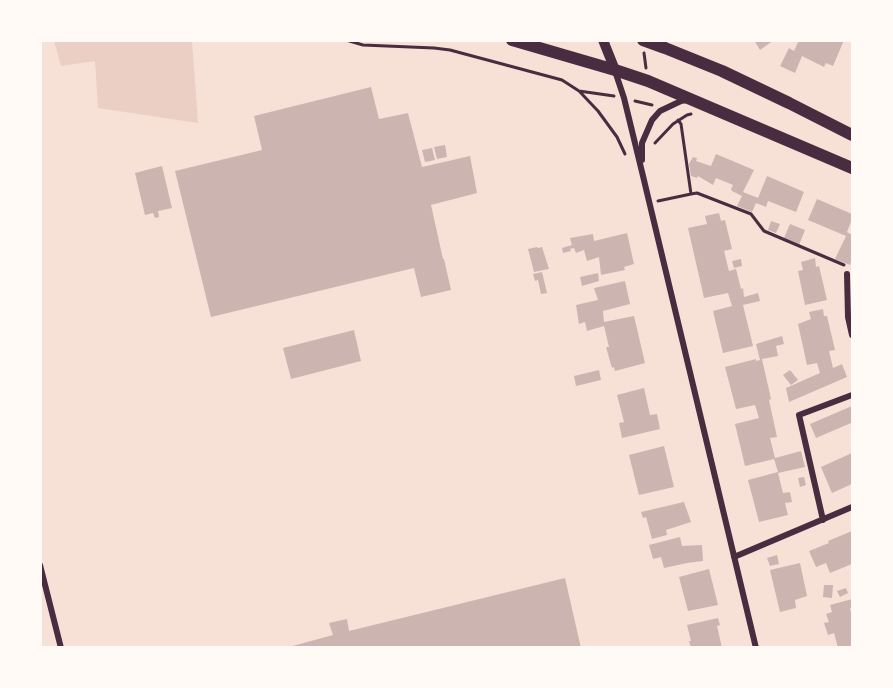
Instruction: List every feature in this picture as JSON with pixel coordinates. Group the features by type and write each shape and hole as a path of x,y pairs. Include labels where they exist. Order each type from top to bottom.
{"main road":[{"path":"512,40 648,81 852,168"},
{"path":"643,40 722,71 852,135"}],"street":[{"path":"603,40 624,98 756,648"},
{"path":"643,176 642,143 652,120 660,111 691,99"},
{"path":"848,271 848,317 852,335"},
{"path":"823,520 799,415 852,394"},
{"path":"734,557 852,507"},
{"path":"40,565 61,648"}],"path":[{"path":"346,40 363,45 450,50 562,80 579,91 598,111 617,137 626,157"},
{"path":"579,91 652,105"},
{"path":"655,143 665,131 687,115 720,111"},
{"path":"678,120 681,124 691,194"},
{"path":"649,202 698,193 751,214 764,231 848,271"}],"shaded area":[{"path":"54,41 192,41 198,123 98,108 95,61 61,66"}],"building":[{"path":"754,40 774,40 760,50"},
{"path":"799,40 844,40 833,66 826,63 824,67 802,56 795,73 780,66 789,48 794,51"},
{"path":"371,87 379,119 408,113 422,167 470,156 477,193 431,205 451,290 421,297 414,268 211,317 175,171 262,150 254,116"},
{"path":"445,145 447,157 437,159 434,147"},
{"path":"432,148 435,160 425,162 422,150"},
{"path":"716,154 754,170 743,192 758,198 767,176 804,192 796,212 768,201 766,207 756,203 752,212 737,206 742,196 732,191 733,185 716,178 713,185 698,176 697,178 691,176 689,164 693,157 697,158 696,161 711,166"},
{"path":"162,166 172,208 158,211 159,217 155,218 153,213 145,215 135,173"},
{"path":"817,199 852,214 847,232 852,235 850,265 835,259 846,236 808,220"},
{"path":"719,213 721,221 725,220 732,249 724,251 729,271 736,269 744,297 758,293 760,301 743,305 753,346 723,353 713,311 732,306 728,293 704,298 688,228 707,224 705,216"},
{"path":"771,221 780,224 776,233 768,230"},
{"path":"790,224 805,230 799,245 784,238"},
{"path":"627,233 634,264 624,267 625,270 601,275 599,257 587,261 584,250 576,253 574,248 563,253 562,248 572,245 570,238 593,234 594,241"},
{"path":"542,247 549,269 534,272 528,249"},
{"path":"815,258 827,300 805,305 798,271 803,270 801,262"},
{"path":"741,259 742,266 734,268 732,261"},
{"path":"542,272 547,293 541,294 538,280 535,281 533,274"},
{"path":"598,273 599,281 582,286 580,277"},
{"path":"625,281 630,304 603,311 604,322 634,316 645,363 615,371 606,347 609,347 604,326 587,331 585,322 579,324 576,305 598,300 594,288"},
{"path":"823,309 824,316 827,316 835,350 829,351 833,368 842,364 847,377 789,402 786,388 820,373 817,363 807,365 798,324 811,319 809,312"},
{"path":"354,330 361,361 291,379 283,348"},
{"path":"782,336 784,344 776,346 778,356 762,359 777,437 770,438 775,458 801,451 805,467 778,473 783,493 790,492 792,502 785,503 788,515 759,522 748,480 778,472 774,459 745,466 735,424 759,418 755,405 736,409 725,367 760,360 756,344"},
{"path":"599,370 601,380 576,386 574,376"},
{"path":"790,370 798,380 791,385 783,375"},
{"path":"644,388 650,415 657,414 660,429 622,438 619,423 624,422 617,395"},
{"path":"852,406 852,428 851,423 816,438 810,424"},
{"path":"664,446 674,487 639,495 629,455"},
{"path":"852,453 852,484 832,493 821,467"},
{"path":"804,477 806,485 800,487 798,478"},
{"path":"684,502 691,522 666,530 667,535 652,539 646,517 643,518 641,512"},
{"path":"852,531 852,564 830,573 826,563 816,567 809,551"},
{"path":"680,537 682,546 702,545 703,561 664,568 661,557 653,559 649,545"},
{"path":"777,555 779,564 770,566 767,558"},
{"path":"800,563 807,596 795,600 796,608 780,612 770,570"},
{"path":"709,569 718,605 688,611 679,577"},
{"path":"565,578 581,648 285,648 333,635 329,623 347,619 349,631"},
{"path":"824,585 833,585 832,598 823,597"},
{"path":"846,588 848,593 840,597 837,591"},
{"path":"852,599 850,608 852,646 851,648 838,648 834,633 828,635 824,623 829,622 826,614 832,612 830,605"},
{"path":"718,618 720,625 717,626 722,648 691,648 687,625"}]}
